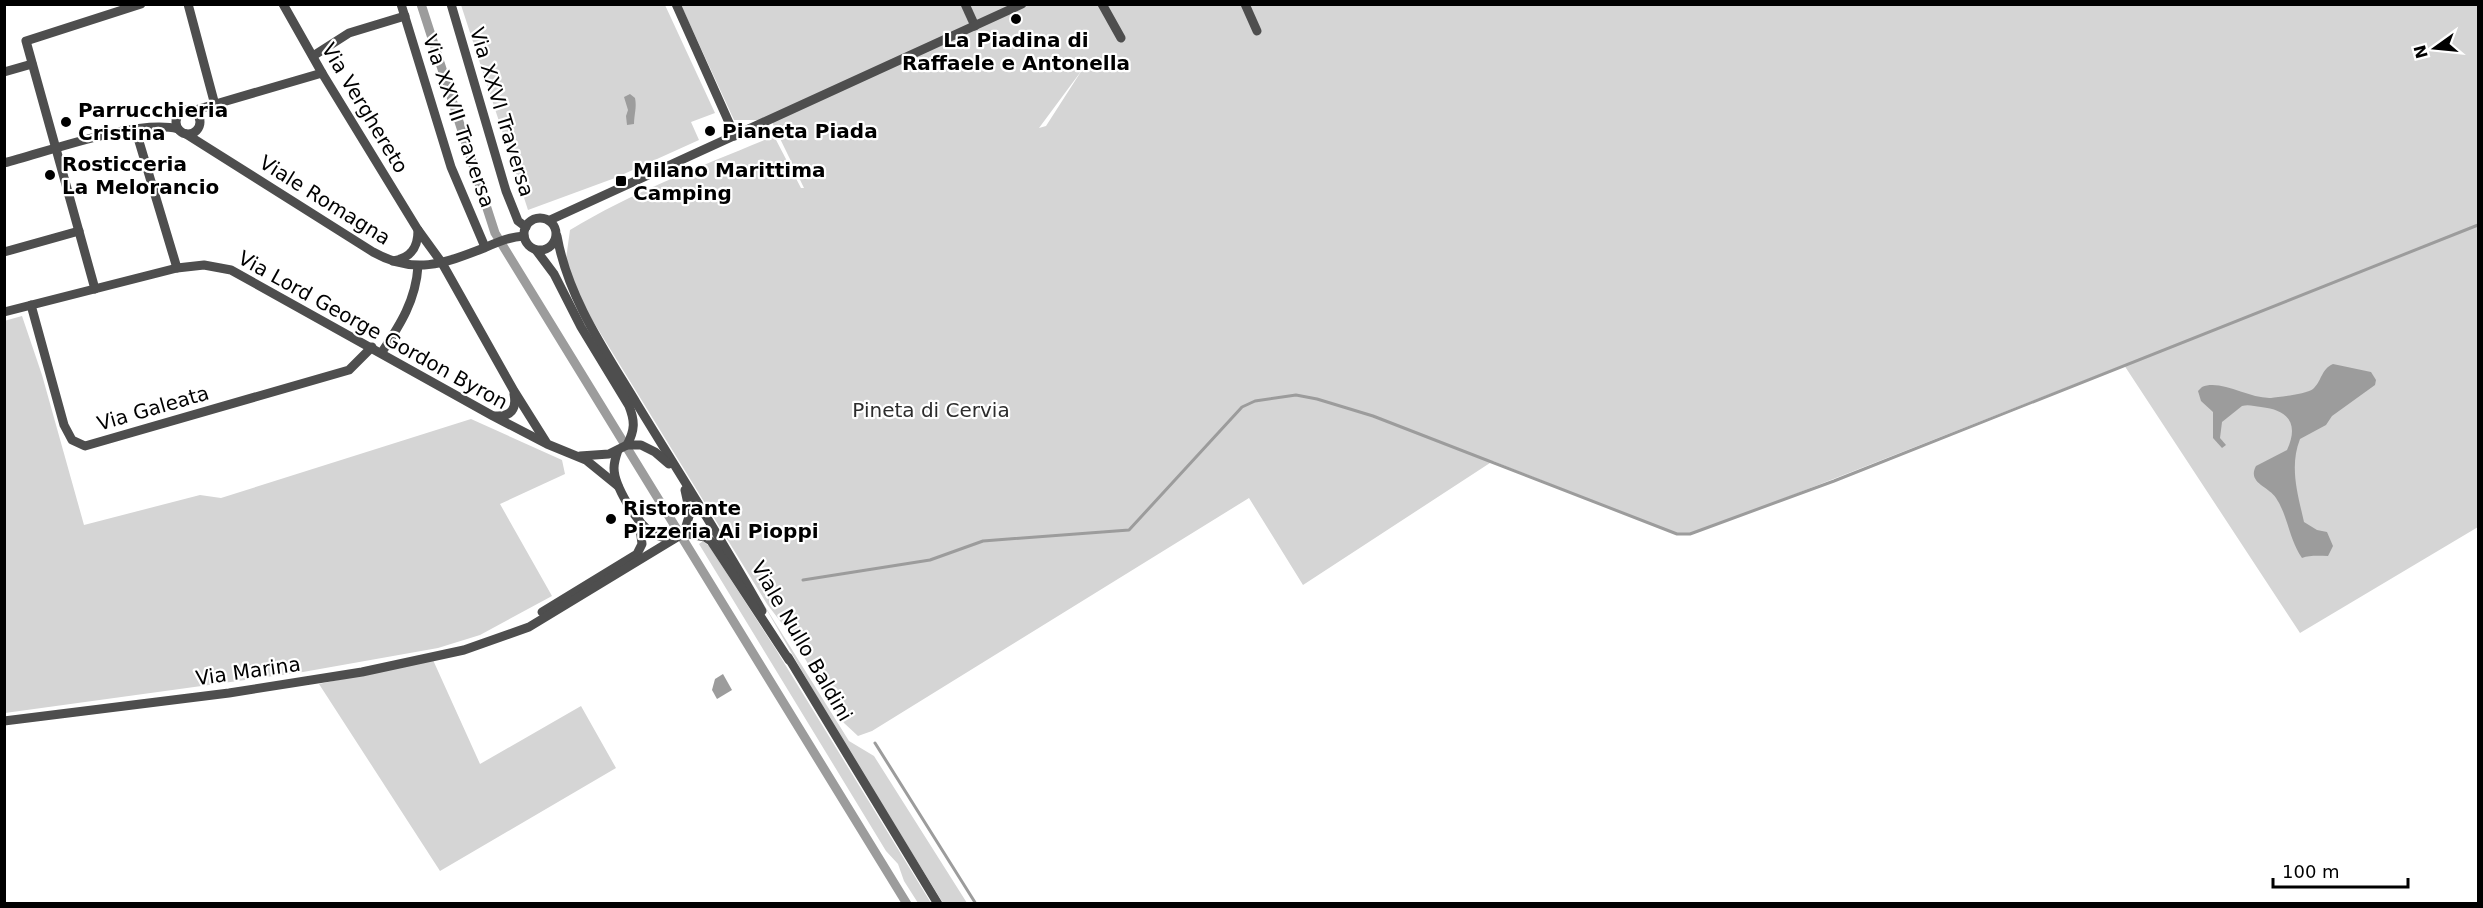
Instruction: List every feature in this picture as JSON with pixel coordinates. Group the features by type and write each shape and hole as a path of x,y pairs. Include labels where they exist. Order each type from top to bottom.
{"street":[{"path":"95,289 26,41 141,4"},
{"path":"188,4 215,105"},
{"name":"Via Verghereto","path":"283,4 322,73 418,230 442,263 514,391 547,444"},
{"name":"Via XXVII Traversa","path":"401,4 452,166 487,247"},
{"name":"Via XXVI Traversa","path":"451,4 506,191 518,221 525,231"},
{"path":"676,4 735,136"},
{"path":"964,4 975,26"},
{"path":"536,250 547,249 551,246 554,228 577,208 1022,4"},
{"path":"1102,4 1121,38"},
{"path":"1245,4 1257,31"},
{"path":"313,56 349,33 405,16"},
{"path":"4,72 32,64"},
{"path":"192,111 322,73"},
{"name":"Viale Romagna","path":"4,163 140,128 180,113 192,111 199,119 197,129 192,134 165,127 140,128"},
{"path":"180,113 176,119 182,132"},
{"path":"140,128 177,268"},
{"name":"Viale Romagna","path":"197,129 206,143 225,158"},
{"name":"Viale Romagna","path":"182,132 389,261 418,266 442,263 525,231"},
{"path":"554,228 539,217 533,219 525,231 528,244 536,250 554,274 581,327 634,418 634,426 627,445 648,447 679,473 690,508 690,518 684,533 705,537 711,541 789,660"},
{"name":"Viale Nullo Baldini","path":"554,228 562,266 574,294 611,362 738,567 789,660 938,903"},
{"path":"389,261 406,258 410,254 418,243 418,230"},
{"path":"4,252 79,231"},
{"name":"Via Lord George Gordon Byron","path":"4,312 177,268 204,265 231,270 382,352 493,416 596,466 618,486"},
{"path":"382,352 406,315 417,282 418,266"},
{"name":"Via Galeata","path":"31,305 64,425 72,440 85,446 349,370 372,347"},
{"path":"493,416 504,416 512,412 516,404 514,391"},
{"name":"Via Lord George Gordon Byron","path":"578,456 597,455 618,450 627,445"},
{"path":"618,450 614,467 618,486 639,520 654,534 673,539"},
{"name":"Via Marina","path":"493,640 637,554 642,544 639,520"},
{"name":"Via Marina","path":"4,721 229,693 363,672 464,650 529,627 684,533"}],"green space":[{"path":"461,5 665,5 715,113 691,122 699,140 615,178 528,210"},
{"name":"Pineta di Cervia","path":"681,5 2478,5 2478,527 2300,633 2124,365 1734,518 1690,533 1676,534 1493,461 1303,585 1249,498 872,731 858,736 844,723 790,634 767,604 580,300 566,259 570,230 644,191 774,136 801,188 804,188 771,120 734,120","holes":["1082,70 1046,126 1039,128"]},
{"path":"22,316 42,375 84,525 200,495 221,498 471,419 562,460 565,474 500,504 552,596 480,635 438,648 303,672 5,713 4,321"},
{"path":"703,541 709,546 775,648 931,903 918,903 904,881 898,864 886,851 699,544"},
{"path":"761,600 849,741 874,756 967,903 943,903 832,723"},
{"path":"433,660 480,764 581,706 616,768 440,871 319,684"}],"shaded area":[{"path":"630,94 635,98 636,108 634,124 627,125 628,110 624,97"},
{"path":"2333,364 2371,372 2376,380 2375,385 2332,416 2326,425 2300,439 2295,470 2304,522 2317,530 2327,532 2333,546 2328,556 2302,558 2276,498 2254,476 2256,466 2287,450 2292,433 2289,420 2279,411 2251,405 2242,406 2222,422 2220,438 2226,445 2222,448 2213,438 2213,412 2201,401 2198,391 2202,387 2218,385 2254,396 2271,398 2299,394 2313,389 2326,369"},
{"path":"723,674 732,690 717,699 712,690 715,679"}],"waterway":[{"path":"421,4 495,233 907,904"},
{"path":"803,580 930,560 983,541 1129,530 1242,407 1255,401 1296,395 1373,416 1677,534 1690,534 1834,481 2478,225"},
{"path":"875,743 976,904"}],"place":[{"name":"La Piadina di Raffaele e Antonella","path":"1016,19"},
{"name":"Parrucchieria Cristina","path":"66,122"},
{"name":"Pianeta Piada","path":"710,131"},
{"name":"Rosticceria La Melorancio","path":"50,175"},
{"name":"Milano Marittima Camping","path":"621,181"},
{"name":"Ristorante Pizzeria Ai Pioppi","path":"611,519"}]}
